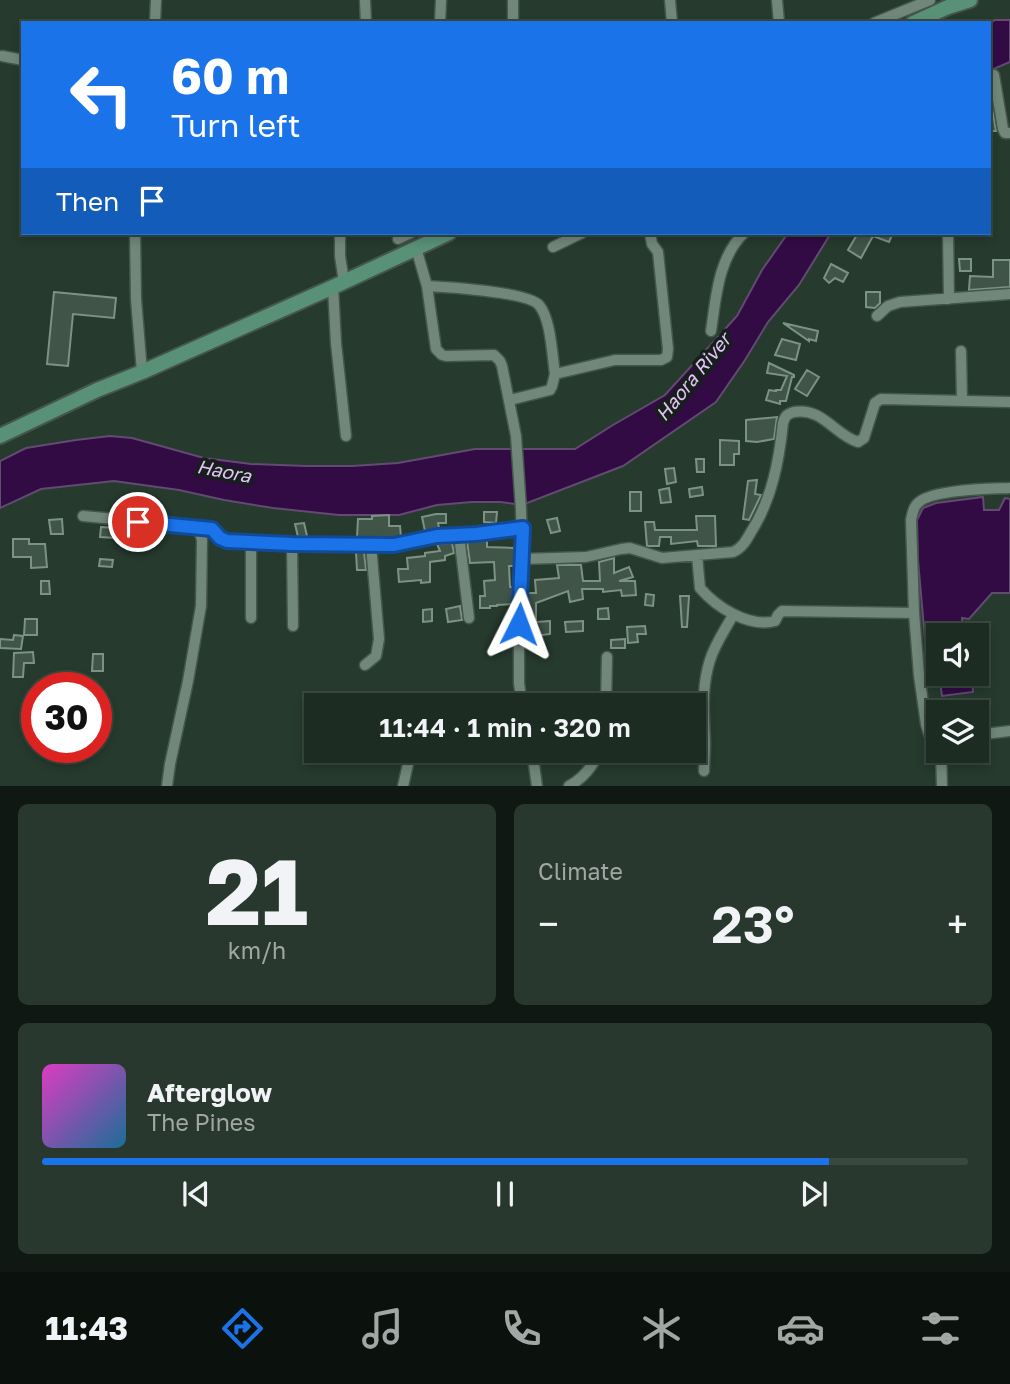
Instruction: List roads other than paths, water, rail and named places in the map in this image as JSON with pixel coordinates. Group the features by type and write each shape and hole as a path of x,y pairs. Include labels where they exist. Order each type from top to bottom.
{"main road":[{"path":"917,21 971,0"},
{"path":"0,436 445,235"}],"street":[{"path":"155,21 156,0"},
{"path":"365,0 366,21"},
{"path":"440,21 441,0"},
{"path":"513,0 513,21"},
{"path":"670,0 672,21"},
{"path":"777,0 779,21"},
{"path":"879,21 930,0"},
{"path":"2,56 21,60"},
{"path":"994,75 1003,129 1005,133 1010,133"},
{"path":"135,235 136,299 142,372"},
{"path":"340,235 336,343 346,436"},
{"path":"398,239 407,235"},
{"path":"553,247 578,235"},
{"path":"555,374 606,362 657,361 667,357 658,252 650,235"},
{"path":"711,331 721,273 731,250 742,235"},
{"path":"948,235 949,299"},
{"path":"416,248 427,286 436,349 446,356 494,355 502,366 510,400 516,436 523,528 519,636 520,693"},
{"path":"427,286 514,295 534,300 540,306 545,316 555,374 550,390 510,400"},
{"path":"877,316 893,304 1010,294"},
{"path":"961,351 962,401"},
{"path":"522,559 586,557 629,548 662,558 733,552 743,546 758,522 770,494 784,418 789,414 814,414 858,442 864,438 875,403 881,399 1010,402"},
{"path":"926,724 914,613 911,520 916,504 929,496 943,493 1010,488"},
{"path":"83,516 212,529 227,541 292,544 400,545 437,536 523,528"},
{"path":"167,786 201,606 202,540 200,533 194,528"},
{"path":"459,535 468,618"},
{"path":"251,542 251,618"},
{"path":"292,544 293,626"},
{"path":"365,666 376,656 379,639 371,545"},
{"path":"697,555 700,588 733,615 767,623 775,621 779,612 787,611 914,613"},
{"path":"704,771 706,674 717,642 733,615"},
{"path":"606,693 607,657"},
{"path":"989,733 1010,731"},
{"path":"534,763 537,786"},
{"path":"569,786 579,780 594,763"},
{"path":"940,763 942,786"},
{"path":"403,786 408,764"}],"water":[{"path":"1010,20 1010,62 991,70 991,22"},
{"path":"787,235 830,235 799,285 768,322 716,402 623,466 522,505 472,502 437,505 399,515 339,515 273,508 114,481 41,489 0,508 0,461 26,448 110,436 132,438 204,458 251,464 306,466 398,463 475,449 575,449 665,395 737,316 762,270"},
{"path":"983,497 984,510 999,510 1005,498 1010,499 1010,593 992,593 969,619 962,618 962,623 926,623 926,651 917,520 923,508 936,503"},
{"path":"941,686 973,686 973,692 942,696"}],"water label":[{"name":"Haora River","path":"693,377"},
{"name":"Haora","path":"224,471"}]}
